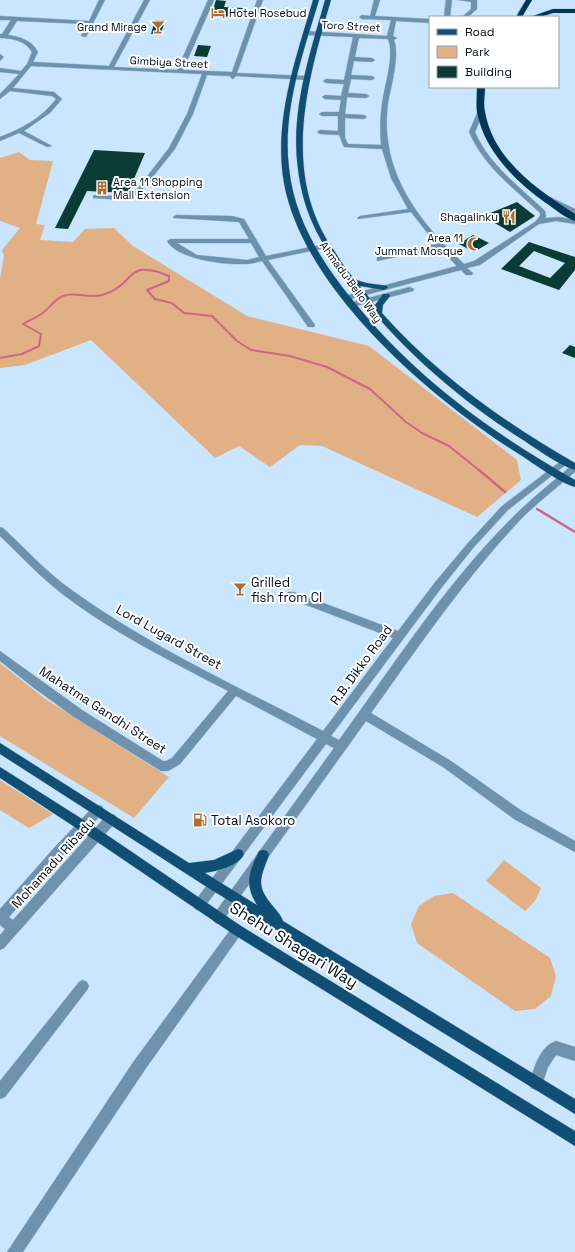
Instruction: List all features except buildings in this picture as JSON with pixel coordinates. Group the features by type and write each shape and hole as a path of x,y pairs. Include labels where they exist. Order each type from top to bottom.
{"highway":[{"path":"520,16 529,0"},
{"path":"536,16 553,11 575,11"},
{"path":"481,88 481,111 488,134 498,151 512,168 538,192 575,218"}],"main road":[{"name":"Ahmadu Bello Way","path":"316,0 293,79 285,120 286,167 294,210 312,248 349,302 379,338 427,382 478,423 552,471 575,484"},
{"name":"Ahmadu Bello Way","path":"328,0 307,80 300,120 301,167 310,208 327,245 367,301 412,350 471,400 527,438 575,467"},
{"path":"352,282 385,292 379,305 378,314"},
{"name":"Shehu Shagari Way","path":"0,748 214,885 575,1107"},
{"name":"Shehu Shagari Way","path":"0,772 97,834 218,918 575,1139"},
{"path":"187,868 210,867 225,863 238,854"},
{"path":"263,855 255,875 256,892 264,905 284,928"}],"street":[{"path":"84,36 102,0"},
{"path":"110,69 147,0"},
{"path":"179,72 211,0"},
{"path":"233,75 260,0"},
{"path":"372,18 377,0"},
{"path":"447,16 449,0"},
{"path":"462,0 474,0 474,9 466,16"},
{"path":"362,17 429,21"},
{"path":"0,18 90,23"},
{"path":"0,97 9,89 34,57 34,49 25,42 2,36 15,19"},
{"path":"396,19 392,37 392,61 384,111 385,147 394,178 412,210 441,245 468,267"},
{"name":"Toro Street","path":"306,32 392,37"},
{"name":"Toro Street","path":"319,33 356,38 392,37"},
{"path":"375,42 356,38 344,96 341,137 346,146 385,147"},
{"path":"352,58 372,60"},
{"name":"Gimbiya Street","path":"30,64 307,80"},
{"path":"0,70 22,73"},
{"path":"95,197 124,198 137,193 172,149 190,114 205,73"},
{"path":"326,81 372,78"},
{"path":"0,139 20,131 40,117 59,99 57,95 48,93 9,89"},
{"path":"324,97 366,96"},
{"path":"481,111 472,132 476,143 499,174 543,212 543,216 537,223"},
{"path":"322,114 364,117"},
{"path":"20,131 49,146"},
{"path":"320,132 341,133"},
{"path":"538,192 575,212"},
{"path":"360,218 412,210"},
{"path":"176,217 239,218 245,224 252,241 264,259 311,325"},
{"path":"349,302 367,301 385,292 468,267 537,223 546,219 559,218 575,222"},
{"path":"252,241 171,241 172,244 196,257 247,262 327,245"},
{"path":"380,259 441,245"},
{"path":"349,302 362,294 385,292"},
{"name":"R.B. Dikko Road","path":"199,905 324,739 399,636 467,551 506,508 564,461"},
{"path":"218,918 340,746 440,609 477,563 520,515 575,467"},
{"name":"Lord Lugard Street","path":"0,530 40,569 68,593 103,617 154,647 324,739 340,746"},
{"path":"291,595 399,636"},
{"name":"Mahatma Gandhi Street","path":"0,655 16,669 101,729 161,766 168,766 176,761 235,690"},
{"path":"364,715 447,764 518,815 575,847"},
{"name":"Mohamadu Ribadu","path":"0,918 98,810"},
{"name":"Mohamadu Ribadu","path":"0,944 112,819"},
{"path":"0,918 13,928"},
{"path":"14,1252 138,1066 237,930"},
{"path":"0,1092 83,986"},
{"path":"536,1083 549,1050 559,1048 575,1054"}],"green space":[{"path":"19,152 30,160 53,161 36,224 45,225 40,240 73,242 85,229 114,228 133,246 247,316 369,346 517,460 521,480 477,517 322,446 300,445 270,467 239,446 215,458 91,340 25,365 0,368 0,279 4,256 2,250 20,228 0,221 0,158"},
{"path":"0,663 44,698 169,777 134,818 0,736"},
{"path":"0,780 53,814 29,828 0,810"},
{"path":"504,860 541,888 535,901 525,911 486,881"},
{"path":"453,893 550,958 556,976 551,996 535,1009 515,1011 417,943 411,924 419,906 434,896"}],"waterway":[{"path":"0,358 22,354 39,346 41,334 23,324 42,314 60,297 72,294 92,296 102,295 113,291 137,271 155,271 169,276 169,281 147,290 155,299 172,303 184,313 212,316 237,341 251,350 290,356 327,367 370,389 406,422 422,433 449,446 480,471"},
{"path":"479,470 505,492"},
{"path":"537,509 575,532"}],"place":[{"name":"Hotel Rosebud","path":"218,13"},
{"name":"Grand Mirage","path":"158,27"},
{"name":"Area 11 Shopping Mall Extension","path":"102,188"},
{"name":"Shagalinku","path":"509,217"},
{"name":"Area 11 Jummat Mosque","path":"474,244"},
{"name":"Grilled fish from CI","path":"240,589"},
{"name":"Total Asokoro","path":"200,820"}]}
